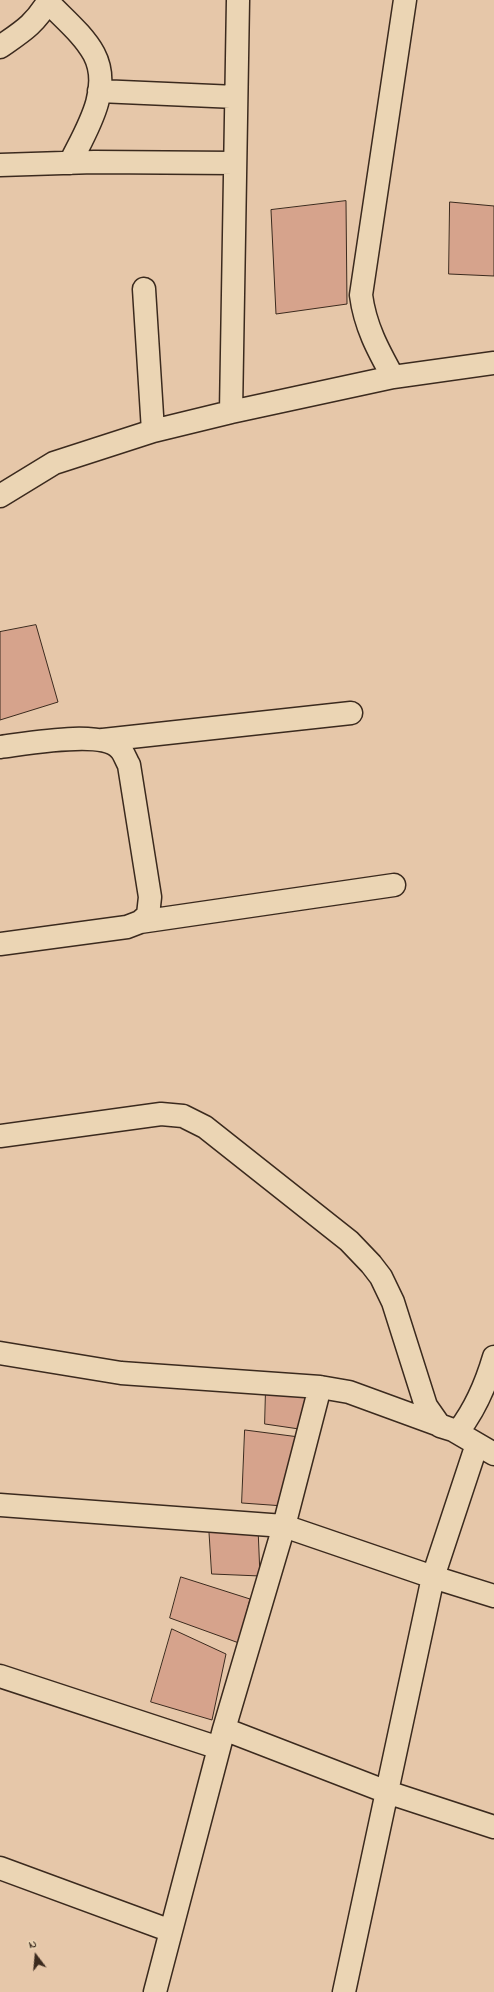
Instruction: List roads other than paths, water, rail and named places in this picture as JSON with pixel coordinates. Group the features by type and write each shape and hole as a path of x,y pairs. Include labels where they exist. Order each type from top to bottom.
{"street":[{"path":"231,412 238,0"},
{"path":"393,376 372,337 364,315 361,295 406,0"},
{"path":"0,47 30,26 40,15 48,1 85,41 94,55 100,75 95,113 70,163"},
{"path":"99,91 236,97"},
{"path":"0,165 70,163 235,163"},
{"path":"144,289 153,431"},
{"path":"0,496 54,463 153,431 393,376 494,363"},
{"path":"0,747 71,738 103,740 351,713"},
{"path":"103,740 120,748 129,765 150,897 148,915 140,922"},
{"path":"0,944 127,927 140,922 394,885"},
{"path":"0,1136 161,1114 183,1116 205,1128 349,1241 371,1264 381,1277 393,1302 426,1406 440,1426 453,1430 459,1430 471,1414 488,1377 494,1357"},
{"path":"0,1353 121,1374 320,1388 349,1392 453,1430 486,1449 433,1577 344,1992"},
{"path":"155,1992 221,1738 284,1526 320,1388"},
{"path":"0,1505 284,1526 433,1577 494,1596"},
{"path":"0,1676 221,1738 494,1827"},
{"path":"0,1868 171,1931"}]}
